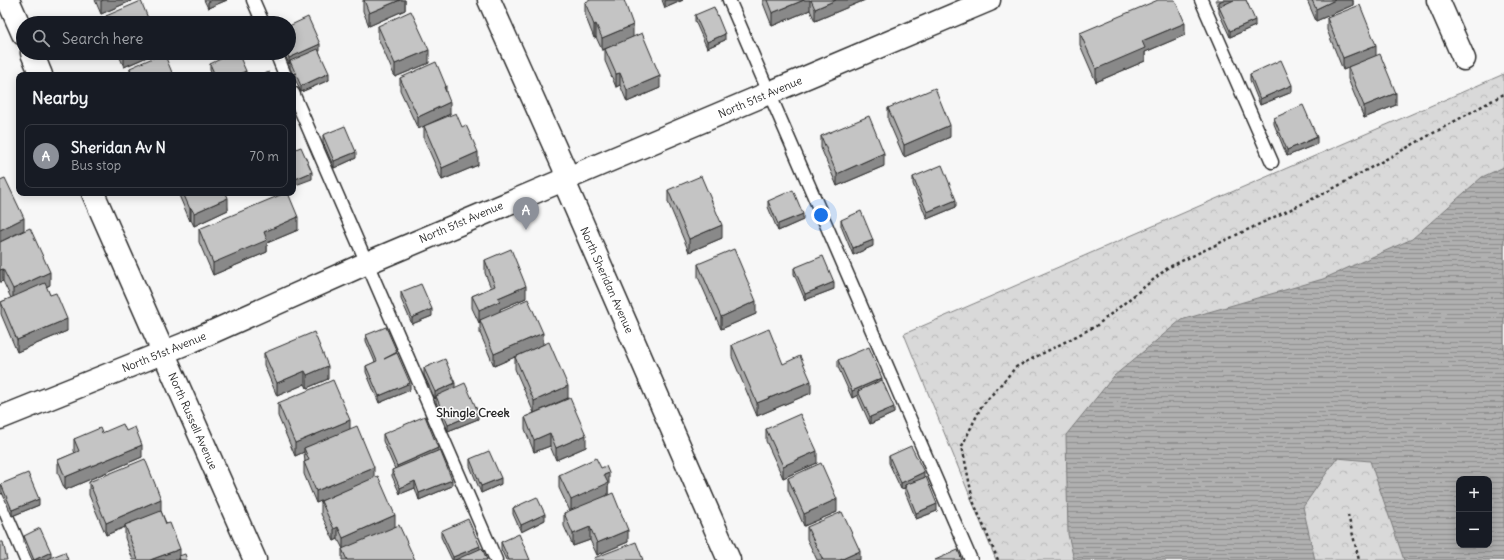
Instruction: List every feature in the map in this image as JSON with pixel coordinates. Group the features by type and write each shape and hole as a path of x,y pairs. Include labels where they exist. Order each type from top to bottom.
{"street":[{"path":"8,0 16,18"},
{"name":"North Sheridan Avenue","path":"490,0 565,170 563,179 729,560"},
{"name":"North 51st Avenue","path":"0,418 162,353 563,179 769,93 961,6 989,0"},
{"path":"1438,0 1464,59"},
{"path":"35,60 40,72"},
{"name":"North Russell Avenue","path":"94,196 162,353 255,560"}],"lane":[{"path":"253,0 260,16"},
{"path":"729,0 971,560"},
{"path":"1202,0 1272,162"},
{"path":"279,60 284,72"},
{"path":"296,100 496,560"},
{"path":"0,500 26,560"}],"path":[{"path":"998,560 973,500 962,446 981,408 1016,367 1096,326 1169,266 1325,193 1504,94"},
{"path":"1348,515 1359,560"}],"green space":[{"path":"1504,74 1504,560 996,560 904,334"}],"shaded area":[{"path":"1504,167 1504,560 1404,560 1370,461 1337,458 1303,507 1315,560 1074,560 1068,534 1066,435 1114,376 1181,320 1323,279 1412,239 1482,177"}],"building":[{"path":"364,0 400,0 369,13"},
{"path":"591,0 624,0 633,25 602,38 596,24 594,25 585,2"},
{"path":"767,0 804,0 772,13"},
{"path":"811,0 836,0 815,9"},
{"path":"1158,0 1175,0 1185,23 1142,41 1145,48 1096,69 1080,33"},
{"path":"1234,0 1246,0 1255,20 1230,31 1219,7"},
{"path":"1312,0 1335,0 1316,9"},
{"path":"141,1 147,16 106,16"},
{"path":"1360,5 1376,45 1343,58 1327,18"},
{"path":"714,7 725,34 707,42 695,15"},
{"path":"411,11 429,50 395,64 378,26"},
{"path":"308,17 320,44 296,55 296,23"},
{"path":"642,33 660,76 627,90 620,73 616,74 605,49"},
{"path":"318,49 329,73 301,86 290,61 296,60 296,58"},
{"path":"1380,54 1396,93 1364,106 1348,67"},
{"path":"148,60 167,60 172,72 131,72 130,68"},
{"path":"218,60 241,60 246,71 214,72 210,64"},
{"path":"1281,60 1292,85 1260,99 1250,74"},
{"path":"436,62 446,86 444,87 450,102 418,117 400,78"},
{"path":"935,88 950,125 904,145 888,108"},
{"path":"1303,105 1317,137 1287,150 1274,118"},
{"path":"456,113 462,127 466,125 478,152 442,168 424,126"},
{"path":"869,116 884,153 837,174 821,136"},
{"path":"345,126 356,152 334,161 323,135"},
{"path":"301,147 312,172 296,179 296,149"},
{"path":"942,165 956,200 927,212 913,177"},
{"path":"701,176 722,225 689,239 668,190"},
{"path":"5,178 24,218 0,230 0,180"},
{"path":"793,190 803,214 778,224 768,201"},
{"path":"184,196 227,196 228,198 194,213 191,208 190,209"},
{"path":"278,196 289,196 298,217 264,232 267,240 213,263 199,229"},
{"path":"861,211 873,240 853,248 841,220"},
{"path":"30,228 50,272 13,289 3,269 0,270 0,242"},
{"path":"511,249 526,286 498,298 500,301 479,310 472,296 495,286 485,260"},
{"path":"734,249 756,301 721,317 698,264"},
{"path":"823,256 834,282 805,294 794,268"},
{"path":"45,283 50,295 56,293 67,319 17,340 1,302"},
{"path":"421,284 432,309 412,318 401,292"},
{"path":"528,299 543,333 494,354 480,320"},
{"path":"386,327 397,352 384,359 397,353 410,383 379,396 366,366 377,361 366,335"},
{"path":"769,329 783,364 800,356 811,381 757,403 732,345"},
{"path":"314,332 328,366 307,375 305,371 277,383 264,353"},
{"path":"549,342 568,386 534,401 515,357"},
{"path":"869,347 882,378 852,391 838,360"},
{"path":"445,359 455,383 435,392 424,368"},
{"path":"333,380 350,420 295,443 278,403"},
{"path":"882,380 894,407 870,417 858,391"},
{"path":"465,383 478,412 448,425 436,396"},
{"path":"570,398 586,435 556,448 550,433 534,440 525,417"},
{"path":"800,414 817,451 783,466 766,429"},
{"path":"425,416 438,448 397,466 383,434"},
{"path":"123,424 126,431 135,427 142,445 65,477 58,460 79,451 74,439 100,428 102,433"},
{"path":"357,426 374,467 316,491 304,462 309,460 304,448"},
{"path":"911,446 924,472 901,483 889,456"},
{"path":"440,450 452,480 419,493 415,481 400,488 392,470"},
{"path":"489,451 501,478 481,486 470,459"},
{"path":"596,458 601,468 606,466 609,473 604,475 608,483 571,500 559,475"},
{"path":"145,459 161,499 106,523 89,482"},
{"path":"821,463 837,499 804,514 788,478"},
{"path":"28,473 39,499 12,510 1,484"},
{"path":"378,476 395,515 343,538 338,527 334,529 321,501"},
{"path":"926,477 937,504 916,513 905,485"},
{"path":"613,493 628,530 597,543 590,527 573,534 564,513"},
{"path":"537,497 545,514 521,525 513,508"},
{"path":"161,511 166,524 170,523 180,549 150,560 138,560 125,525"},
{"path":"842,512 860,551 840,560 823,560 807,527"},
{"path":"468,519 480,546 453,557 441,531"},
{"path":"399,525 415,560 347,560 342,549"},
{"path":"40,528 51,552 34,560 24,536"},
{"path":"519,534 530,560 509,560 501,542"},
{"path":"0,542 3,542 7,560 0,560"},
{"path":"636,542 643,560 595,560 594,558"},
{"path":"482,548 487,560 455,560"},
{"path":"958,550 962,560 935,560"},
{"path":"65,552 68,560 45,560"},
{"path":"185,554 187,560 180,560 179,556"}],"place":[{"name":"Sheridan Av N","path":"526,230"}],"district":[{"name":"Shingle Creek","path":"473,412"}]}
